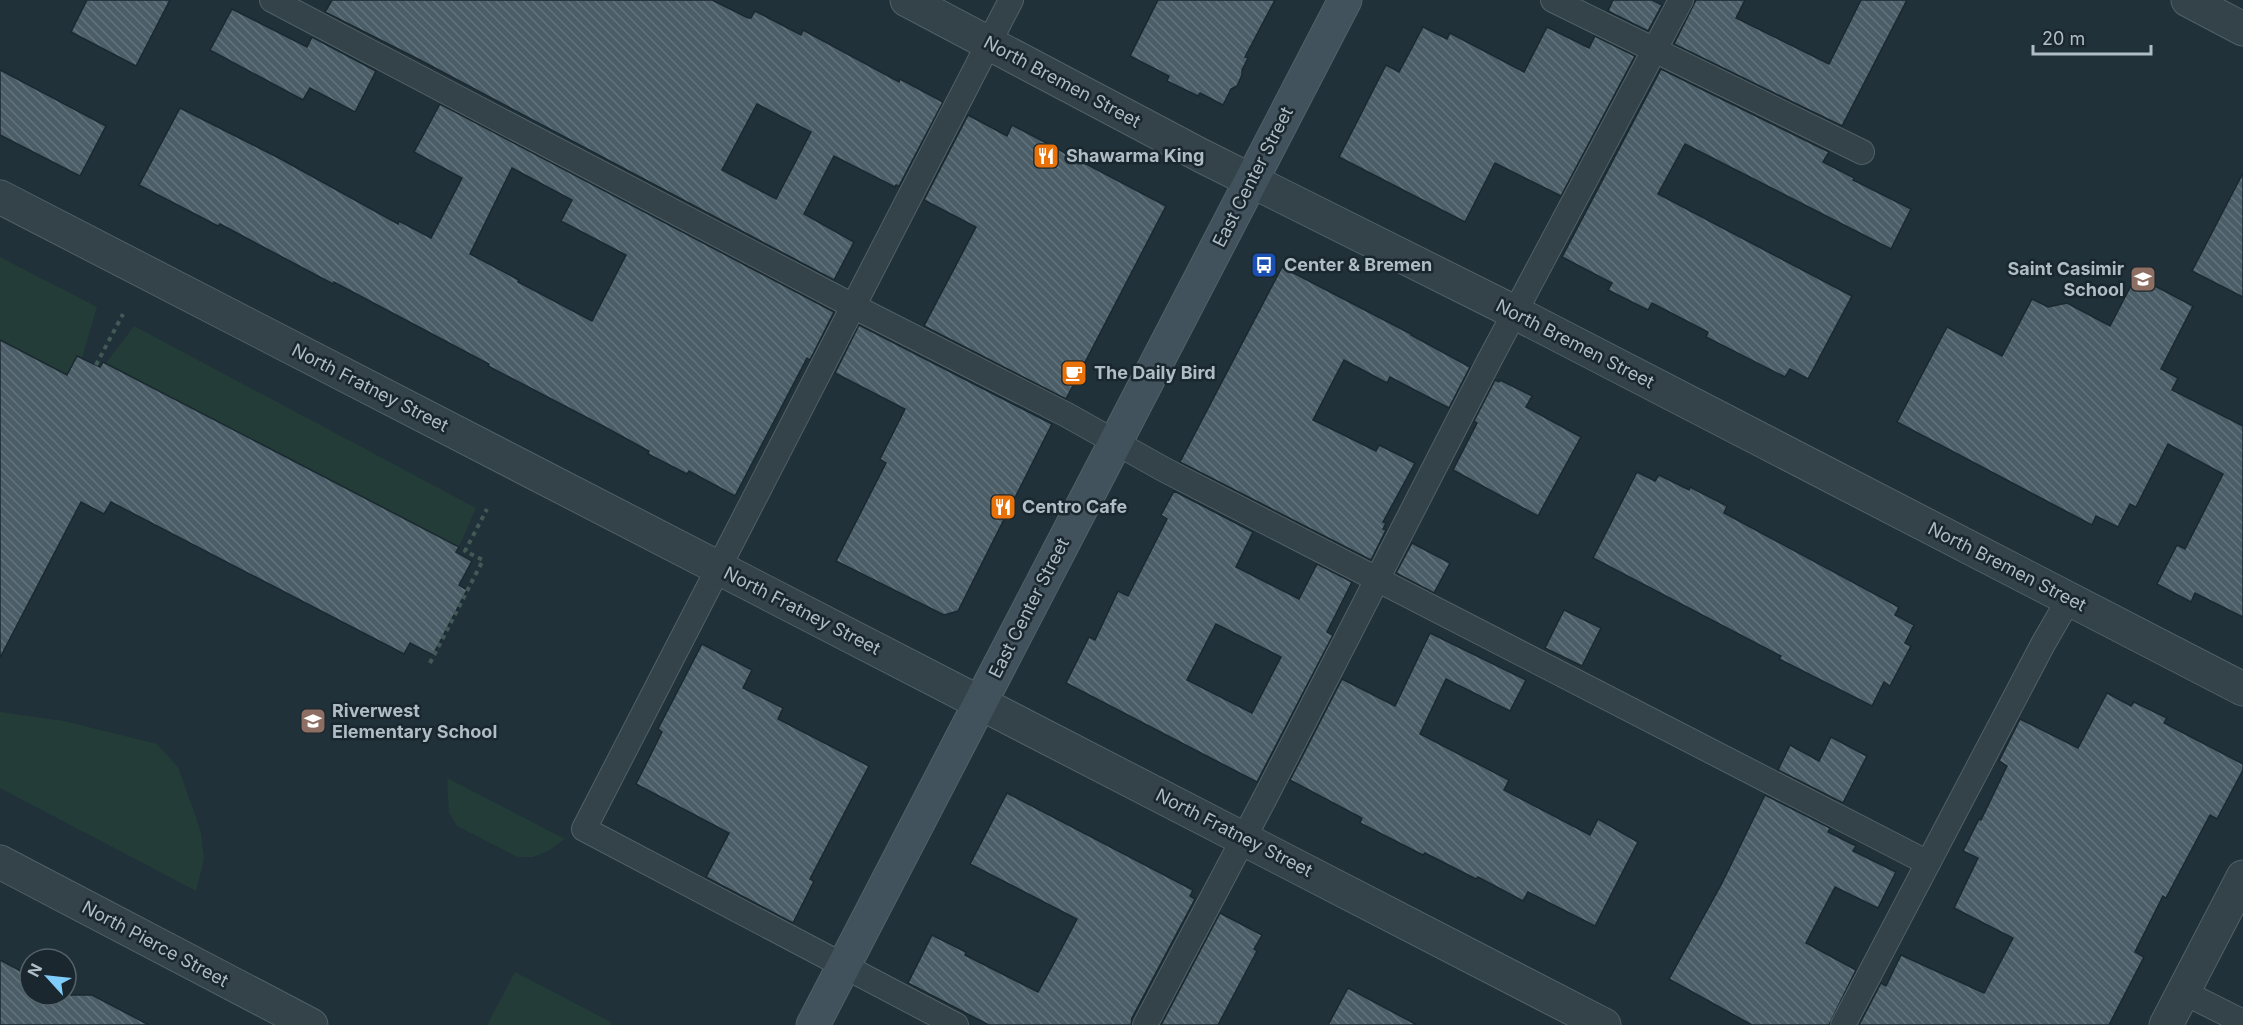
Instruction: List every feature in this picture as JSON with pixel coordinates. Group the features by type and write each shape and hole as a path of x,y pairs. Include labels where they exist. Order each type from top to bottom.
{"street":[{"name":"North Bremen Street","path":"907,0 1251,181 1514,312 2243,689"},
{"name":"East Center Street","path":"813,1025 1345,0"},
{"path":"2188,0 2243,28"},
{"name":"North Fratney Street","path":"0,196 1604,1025"},
{"name":"North Pierce Street","path":"0,862 311,1025"},
{"path":"2166,1025 2243,877"}],"lane":[{"path":"272,0 1115,441 1163,469 1928,863"},
{"path":"956,1025 585,829 1011,0"},
{"path":"1553,0 1862,152"},
{"path":"1145,1025 1244,838 1514,312 1681,0"},
{"path":"1843,1025 2037,655 2069,599"},
{"path":"2183,992 2243,1022"}],"path":[{"path":"96,365 123,314"},
{"path":"430,663 483,560 465,551 487,509"}],"green space":[{"path":"0,257 97,307 82,358 77,356 66,377 54,368 0,340"},
{"path":"134,326 476,508 459,547 106,363"},
{"path":"0,712 64,721 157,744 178,767 201,832 204,859 196,891 0,788"},
{"path":"447,778 565,839 548,851 533,857 518,857 457,826 449,813"},
{"path":"515,972 611,1022 610,1025 487,1025"}],"building":[{"path":"87,0 170,0 136,66 71,32"},
{"path":"332,0 712,0 748,18 751,18 755,11 801,35 803,30 899,82 900,79 943,102 899,186 895,187 834,156 804,214 854,242 834,280 325,12","holes":["757,104 811,132 776,199 722,170"]},
{"path":"1158,0 1275,0 1245,57 1248,58 1237,86 1231,89 1223,105 1200,93 1198,96 1167,81 1169,76 1130,56"},
{"path":"1613,0 1652,0 1662,5 1648,31 1608,11"},
{"path":"1696,0 1745,0 1736,18 1829,64 1861,0 1907,0 1842,126 1674,44"},
{"path":"232,9 307,47 312,37 376,71 355,112 310,88 303,100 210,50"},
{"path":"1423,27 1447,39 1450,33 1524,72 1547,27 1589,48 1595,36 1635,56 1561,196 1495,163 1465,222 1339,157 1386,65 1399,72"},
{"path":"1661,69 1829,152 1823,162 1911,209 1891,249 1685,144 1658,194 1852,296 1808,379 1790,369 1785,377 1706,337 1708,332 1652,303 1648,310 1608,290 1612,283 1562,257"},
{"path":"0,70 106,126 80,176 0,135"},
{"path":"440,104 834,312 810,360 807,358 735,496 689,471 687,474 648,454 649,451 334,282 333,284 220,224 218,226 139,185 180,108 279,158 398,224 399,221 431,238 462,178 414,152","holes":["512,168 572,200 561,221 626,255 592,321 470,254"]},
{"path":"968,115 1007,136 1012,125 1166,206 1066,399 924,326 976,227 924,200"},
{"path":"2243,173 2243,297 2192,271"},
{"path":"1282,267 1470,367 1449,408 1390,377 1387,383 1344,360 1313,420 1376,451 1379,445 1415,463 1383,522 1386,523 1383,529 1386,530 1371,560 1180,462"},
{"path":"2136,276 2193,306 2161,369 2178,378 2172,390 2243,426 2243,617 2195,593 2191,602 2157,584 2177,545 2185,549 2223,474 2168,444 2136,507 2130,504 2118,527 2096,516 2092,525 1897,422 1947,327 2002,356 2032,299 2048,307 2067,303 2110,326"},
{"path":"859,325 1052,424 958,611 944,615 836,561 886,463 880,459 905,409 835,373"},
{"path":"0,340 67,375 77,356 100,367 103,362 459,547 456,552 472,561 459,585 467,590 433,655 410,643 404,654 111,502 104,514 81,502 0,658"},
{"path":"1495,380 1499,382 1500,380 1532,396 1526,407 1581,437 1538,516 1453,470 1477,423 1474,421"},
{"path":"1637,472 1655,481 1659,475 1689,490 1690,487 1727,506 1724,513 1899,607 1895,615 1914,625 1905,643 1911,646 1890,686 1884,682 1872,706 1779,659 1781,656 1593,558"},
{"path":"1174,491 1253,532 1236,567 1299,599 1317,564 1352,582 1327,632 1333,635 1257,782 1066,683 1089,637 1095,640 1118,591 1128,596 1167,519 1161,515","holes":["1216,624 1281,657 1252,713 1187,680"]},
{"path":"1412,543 1450,563 1434,593 1396,573"},
{"path":"1564,610 1601,628 1582,666 1545,648"},
{"path":"1430,633 1526,680 1510,711 1446,679 1420,734 1509,780 1504,790 1590,835 1598,819 1638,842 1595,926 1528,892 1523,901 1478,877 1476,879 1425,853 1423,855 1360,823 1362,818 1290,780 1342,679 1395,706"},
{"path":"702,644 752,670 743,688 783,708 778,719 869,766 810,879 814,881 793,923 706,877 729,833 636,784 662,732 658,729"},
{"path":"2107,693 2131,706 2134,702 2167,718 2164,723 2243,764 2243,770 2217,819 2210,815 2166,898 2163,896 2135,952 2144,957 2109,1025 1859,1025 1881,983 1886,986 1901,955 1984,993 2013,938 1954,908 1978,858 1963,851 2007,766 1999,761 2020,719 2078,748"},
{"path":"1831,737 1867,756 1843,803 1778,770 1790,745 1819,761"},
{"path":"1007,793 1193,890 1190,896 1195,899 1132,1018 1131,1025 989,1025 908,983 932,935 966,952 965,955 1038,992 1077,919 970,864"},
{"path":"1765,795 1830,828 1828,832 1856,846 1853,851 1896,872 1878,908 1835,887 1806,943 1856,970 1829,1025 1752,1025 1669,979 1721,885"},
{"path":"1220,913 1262,935 1254,949 1257,951 1218,1025 1161,1025"},
{"path":"0,960 18,970 18,1007 78,1007 78,995 92,995 149,1025 0,1025"},
{"path":"1348,988 1417,1025 1328,1025"}],"place":[{"name":"Shawarma King","path":"1046,156"},
{"name":"Center & Bremen","path":"1264,265"},
{"name":"Saint Casimir School","path":"2143,279"},
{"name":"The Daily Bird","path":"1074,373"},
{"name":"Centro Cafe","path":"1003,507"},
{"name":"Riverwest Elementary School","path":"313,721"}]}
